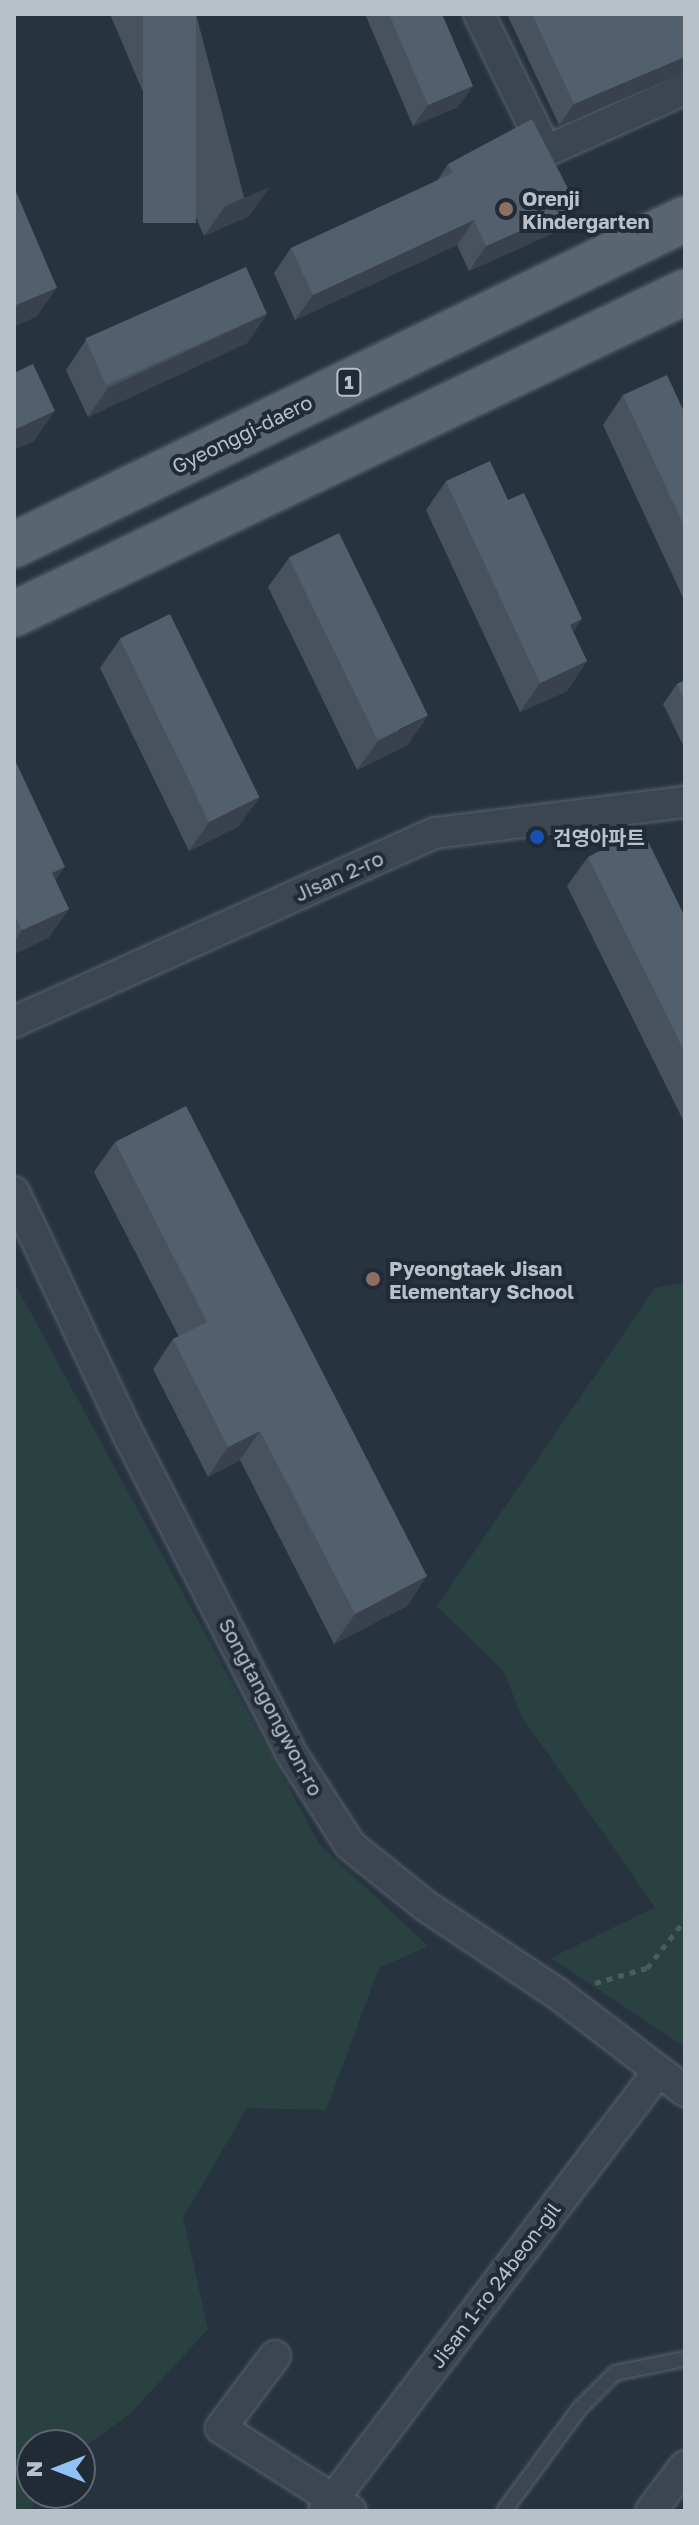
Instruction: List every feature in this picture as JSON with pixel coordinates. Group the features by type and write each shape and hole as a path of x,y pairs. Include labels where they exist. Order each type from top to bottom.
{"main road":[{"name":"Gyeonggi-daero","path":"14,545 685,219"},
{"path":"14,614 685,292"}],"street":[{"path":"479,14 546,151 685,89"},
{"name":"Jisan 2-ro","path":"14,1022 435,833 685,802"},
{"name":"Songtangongwon-ro","path":"14,1192 130,1438 291,1753 350,1845 426,1906 558,1994 685,2091"},
{"name":"Jisan 1-ro 24beon-gil","path":"336,2507 658,2072"},
{"path":"275,2356 221,2428 336,2507"},
{"path":"651,2511 685,2466"}],"lane":[{"path":"504,2511 580,2408 615,2373 685,2359"}],"path":[{"path":"558,1994 647,1968 685,1920"}],"green space":[{"path":"14,1282 320,1845 428,1946 379,1968 326,2110 247,2108 183,2218 208,2329 130,2414 96,2438 96,2429 16,2429 16,2509 32,2509 14,2511"},
{"path":"685,1282 685,2047 551,1958 655,1907 520,1714 505,1673 437,1606 655,1288"}],"building":[{"path":"143,14 196,14 196,223 143,223"},
{"path":"389,14 442,14 473,86 428,105"},
{"path":"532,14 685,14 685,57 574,104"},
{"path":"532,119 577,206 486,246 474,220 313,295 291,248 453,173 448,164"},
{"path":"14,187 57,288 14,306"},
{"path":"246,267 267,314 106,385 85,339"},
{"path":"33,364 55,411 14,430 14,373"},
{"path":"667,375 685,414 685,528 623,395"},
{"path":"490,461 508,500 524,493 582,619 570,625 587,661 540,683 446,481"},
{"path":"339,533 428,715 378,740 289,558"},
{"path":"170,614 259,797 209,822 120,639"},
{"path":"685,680 685,701 677,684"},
{"path":"14,758 65,867 52,873 69,909 22,930 14,913"},
{"path":"642,829 685,917 685,1053 588,857"},
{"path":"186,1106 427,1576 355,1614 260,1431 228,1447 173,1339 207,1322 115,1142"}],"place":[{"name":"Orenji Kindergarten","path":"506,209"},
{"name":"건영아파트","path":"537,837"},
{"name":"Pyeongtaek Jisan Elementary School","path":"373,1279"}]}
